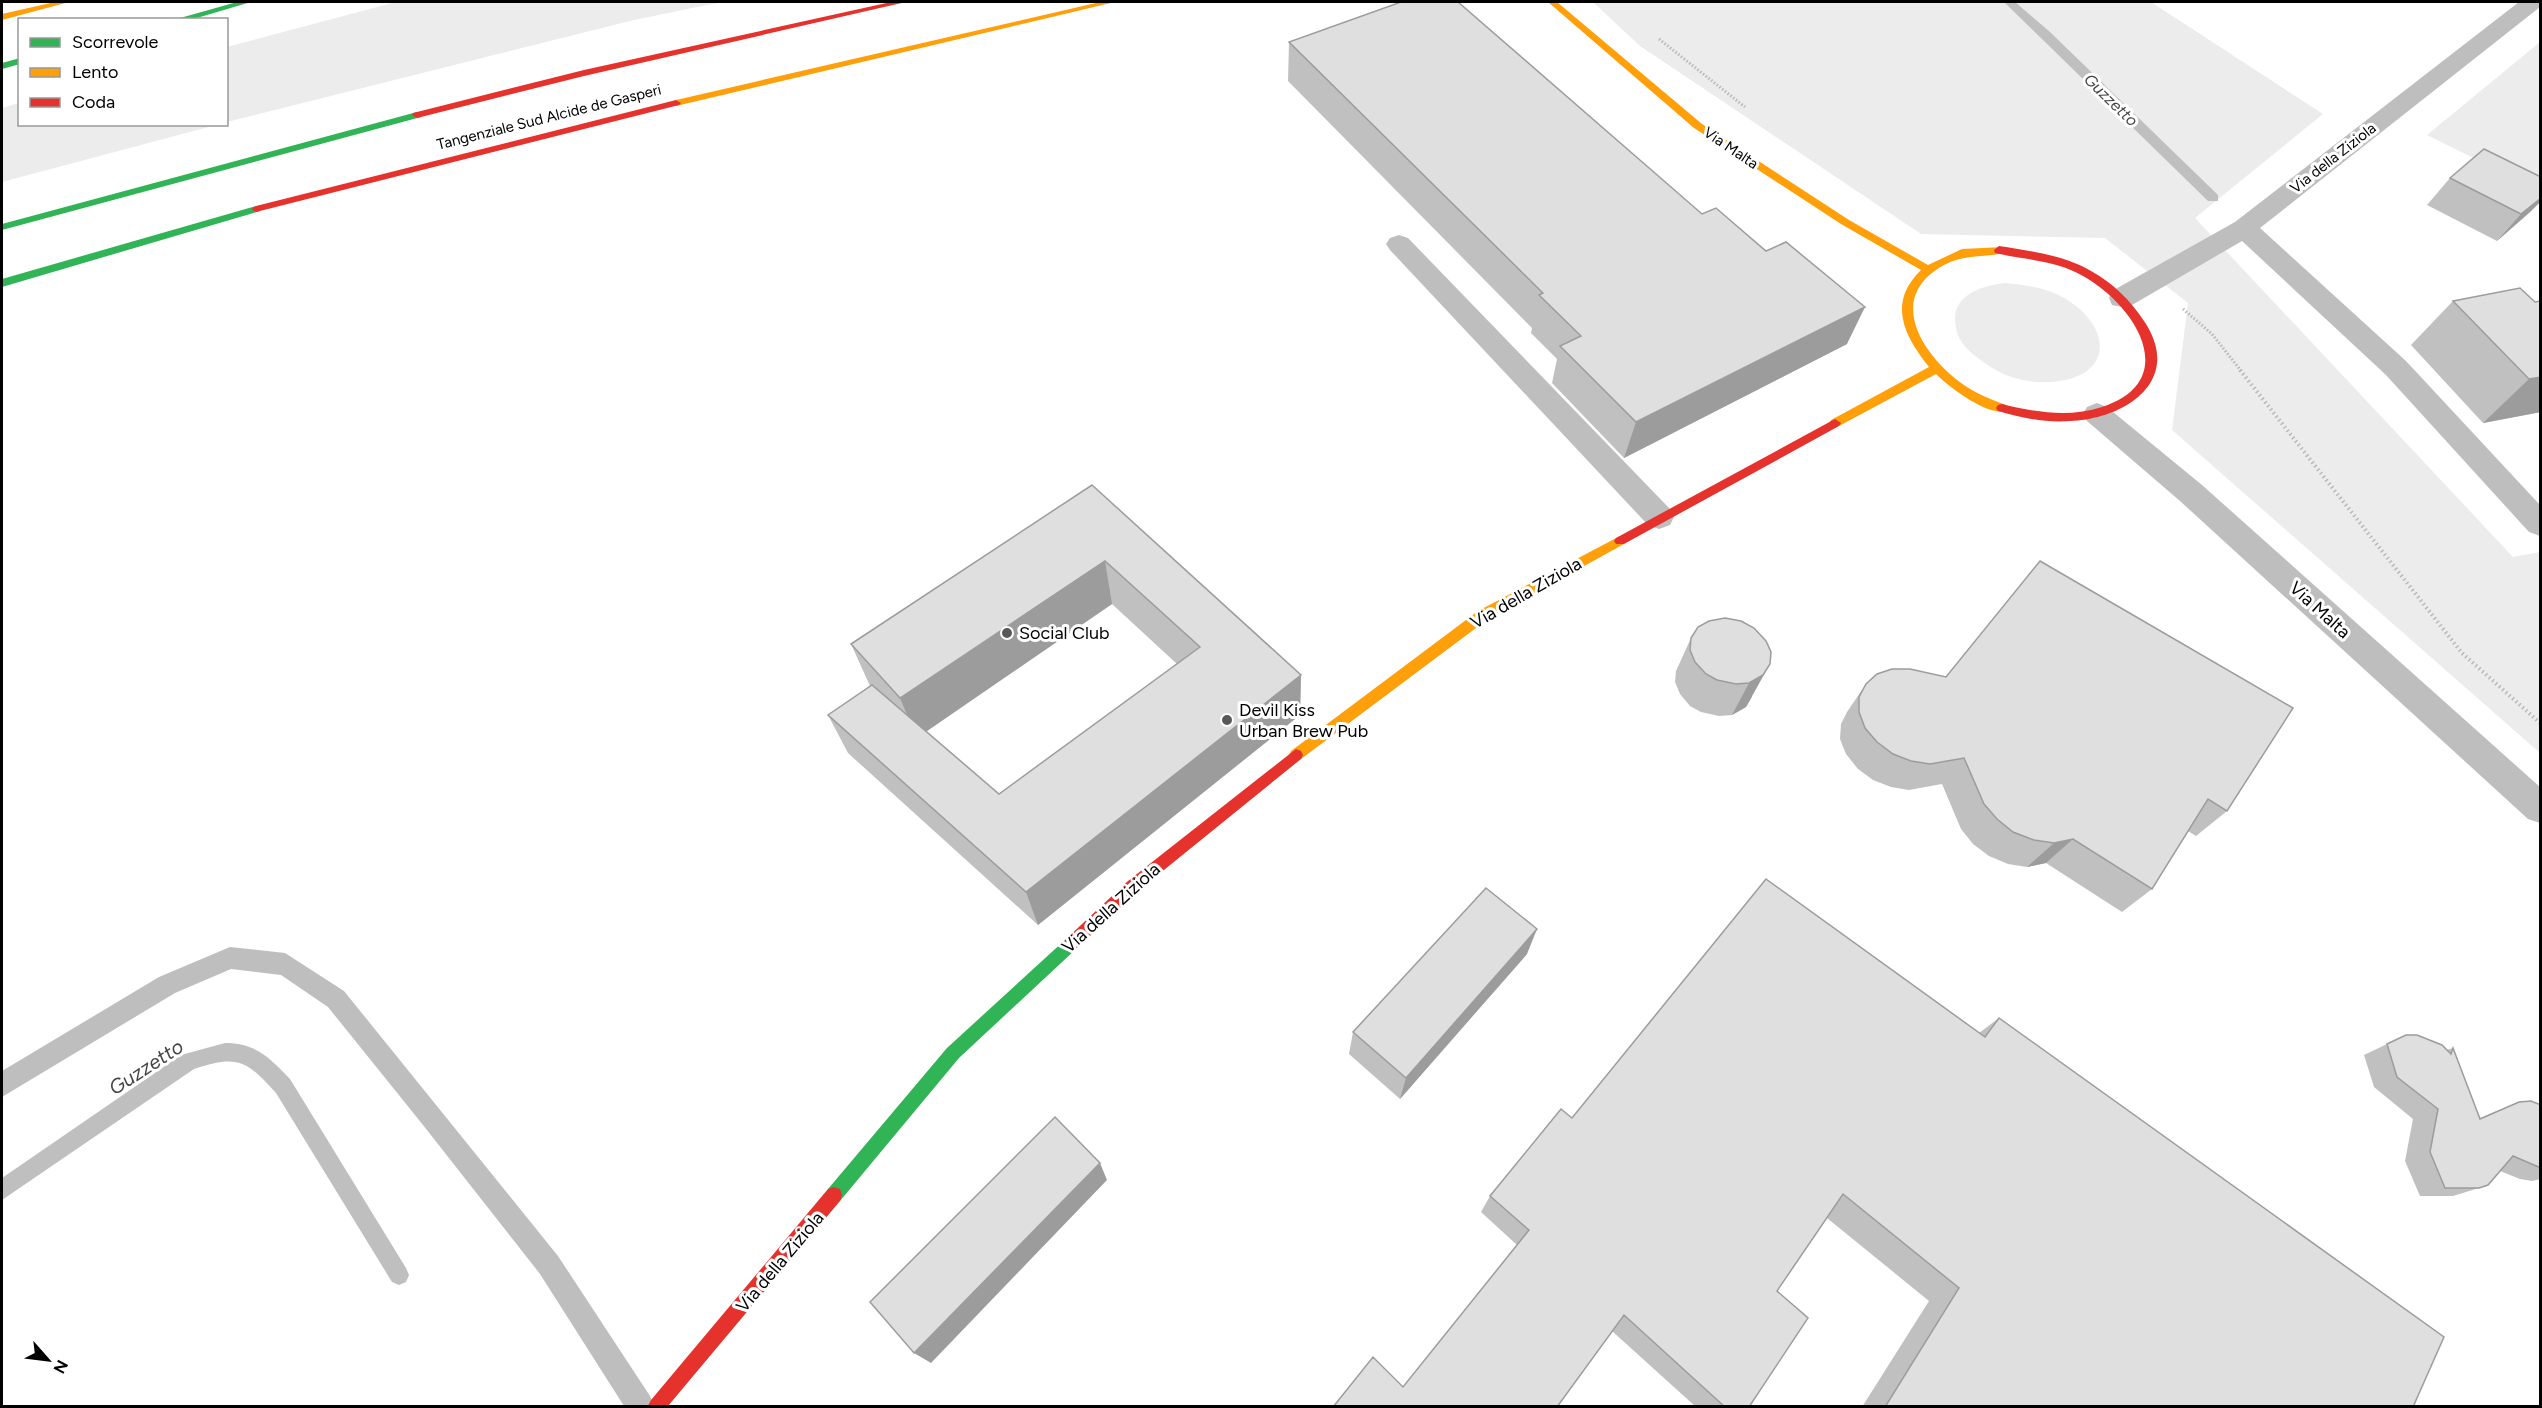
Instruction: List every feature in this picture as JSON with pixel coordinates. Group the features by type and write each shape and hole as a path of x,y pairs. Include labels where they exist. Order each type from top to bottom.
{"main road":[{"path":"2,17 64,2"},
{"path":"185,18 246,2"},
{"name":"Tangenziale Sud Alcide de Gasperi","path":"2,227 337,136 584,73 901,2"},
{"name":"Tangenziale Sud Alcide de Gasperi","path":"2,283 69,261 353,183 630,113 1110,2"},
{"name":"Via Malta","path":"1552,2 1698,126 1845,222 1927,269"},
{"path":"2,66 18,62"},
{"path":"2000,249 2044,256 2087,273 2122,298 2141,320 2151,344 2152,367 2143,387 2124,404 2097,414 2065,418 2020,412 1993,405 1961,389 1935,369 1917,347 1907,324 1906,303 1913,284 1927,269 1959,254 2000,249"},
{"name":"Via della Ziziola","path":"657,1407 953,1053 1133,886 1310,744 1483,615 1659,517 1935,369"}],"street":[{"name":"Via della Ziziola","path":"2122,298 2244,228 2533,2"},
{"path":"2244,228 2396,368 2541,524"},
{"path":"1399,244 1659,517"},
{"name":"Via Malta","path":"2097,414 2191,493 2541,808"}],"lane":[{"path":"2,1085 167,985 230,958 285,964 336,999 432,1116 549,1265 640,1407"}],"path":[{"path":"1655,36 1750,112"},
{"path":"2151,281 2212,334 2462,653 2541,723"}],"shaded area":[{"path":"396,2 722,2 634,20 228,122 228,47"},
{"path":"1593,2 2151,2 2323,114 2195,218 2513,557 2540,552 2540,753 2172,430 2188,303 2105,238 1921,234 1640,46"},
{"path":"2540,42 2540,191 2427,135"},
{"path":"18,103 18,126 212,126 2,182 2,108"},
{"path":"2005,283 2052,292 2082,311 2093,325 2099,338 2099,351 2095,363 2084,373 2069,379 2033,382 1997,371 1969,351 1956,328 1957,308 1962,300 1977,290"}],"building":[{"path":"1401,2 1458,2 1702,214 1716,208 1766,251 1786,242 1865,307 1636,422 1560,346 1581,336 1539,295 1543,293 1289,42"},
{"path":"2484,149 2541,177 2541,198 2521,214 2450,178"},
{"path":"2520,288 2535,302 2541,301 2541,377 2529,379 2453,301"},
{"path":"1092,485 1301,675 1026,892 828,715 872,685 999,794 1200,647 1105,561 900,698 851,644"},
{"path":"2040,561 2293,708 2227,811 2208,799 2152,889 2073,839 2054,843 2034,840 2013,832 1984,804 1964,758 1930,764 1911,761 1893,754 1877,742 1865,728 1859,712 1859,697 1866,684 1877,674 1892,669 1910,669 1946,677"},
{"path":"1725,618 1741,621 1754,628 1766,641 1771,652 1770,664 1763,675 1749,683 1736,684 1717,680 1706,674 1695,662 1690,650 1691,638 1698,627 1709,621"},
{"path":"1766,879 1985,1037 1999,1018 2444,1337 2413,1407 1885,1407 1959,1288 1843,1194 1777,1291 1808,1318 1749,1407 1725,1407 1624,1315 1557,1407 1333,1407 1373,1357 1403,1387 1529,1230 1490,1196 1561,1109 1572,1118"},
{"path":"1486,888 1537,929 1406,1078 1353,1032"},
{"path":"2406,1035 2417,1035 2442,1045 2451,1054 2453,1048 2480,1119 2519,1102 2531,1101 2541,1105 2541,1168 2513,1156 2488,1185 2479,1188 2445,1188 2430,1152 2438,1109 2397,1077 2387,1044"},
{"path":"1055,1117 1100,1163 914,1353 870,1302"}],"waterway":[{"name":"Guzzetto","path":"2009,2 2046,34 2213,198"},
{"name":"Guzzetto","path":"2,1190 188,1062 215,1054 244,1054 261,1062 283,1086 399,1275"}],"traffic: fast":[{"path":"185,18 246,2"},
{"path":"2,66 18,62"},
{"path":"2,227 417,115"},
{"path":"2,283 256,209"},
{"path":"834,1195 953,1053 1071,944"}],"traffic: slow":[{"path":"2,17 64,2"},
{"path":"676,103 1110,2"},
{"path":"1552,2 1698,126 1845,222 1927,269"},
{"path":"1999,250 1962,253 1946,259 1922,275 1911,289 1907,305 1908,321 1914,337 1935,366 1965,391 2002,408"},
{"path":"1835,423 1935,369"},
{"path":"1296,755 1483,615 1620,541"}],"traffic: jam":[{"path":"417,115 584,73 901,2"},
{"path":"256,209 676,103"},
{"path":"1999,250 2044,257 2077,268 2102,282 2117,295 2143,328 2150,346 2152,364 2147,381 2133,396 2103,411 2087,415 2053,417 2002,408"},
{"path":"1620,541 1835,423"},
{"path":"1071,944 1133,886 1296,755"},
{"path":"657,1406 834,1195"}],"place":[{"name":"Social Club","path":"1007,633"},
{"name":"Devil Kiss Urban Brew Pub","path":"1227,720"}]}
